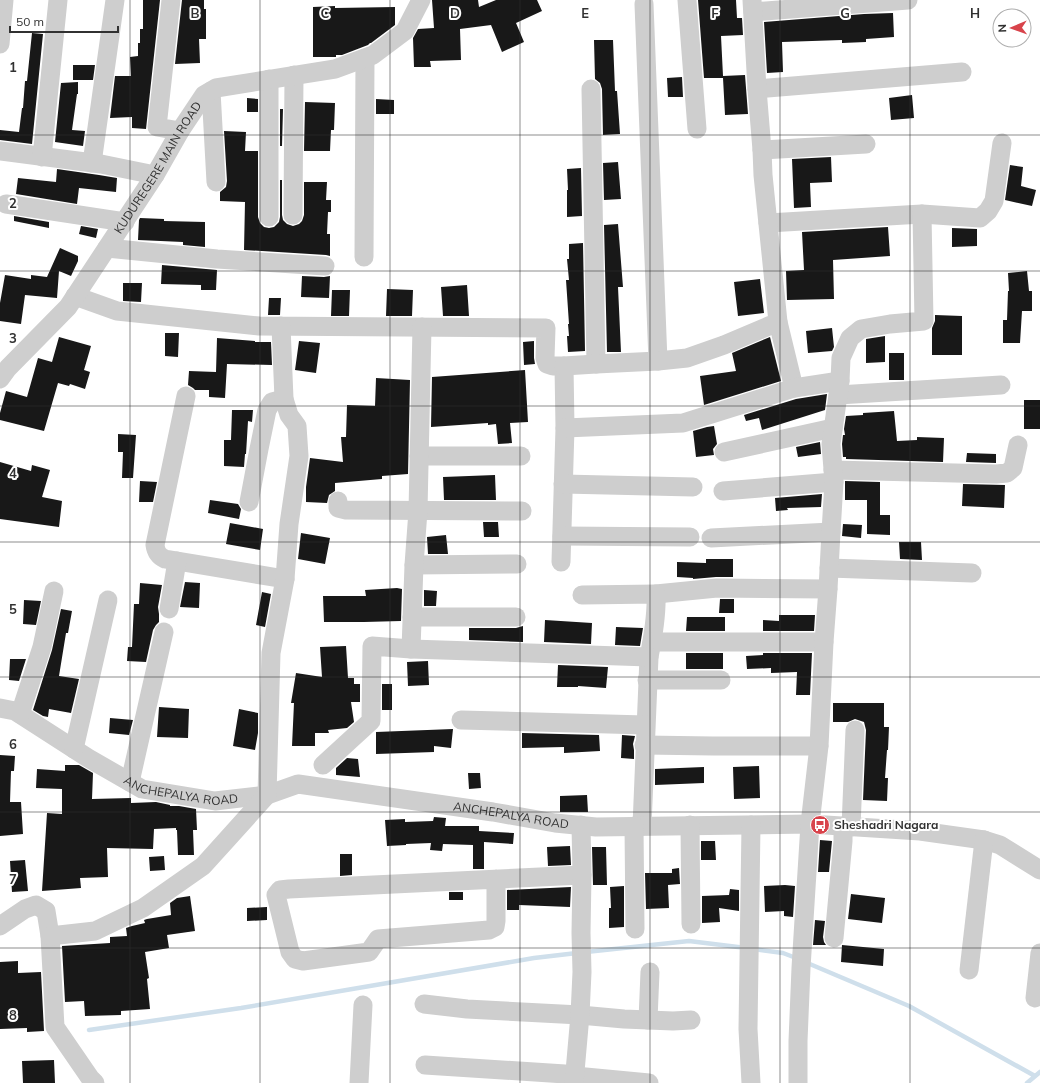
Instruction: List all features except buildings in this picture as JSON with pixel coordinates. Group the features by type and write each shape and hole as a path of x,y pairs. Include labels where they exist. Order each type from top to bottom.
{"street":[{"path":"0,44 4,0"},
{"path":"42,157 58,0"},
{"path":"92,163 115,0"},
{"path":"171,0 157,127 180,131"},
{"name":"KUDUREGERE MAIN ROAD","path":"0,379 8,368 68,307 156,175 180,131 204,95 216,88 335,69 373,55 405,31 421,0"},
{"path":"687,0 697,129"},
{"path":"794,388 778,322 763,175 753,6 908,0"},
{"path":"644,4 658,361"},
{"path":"364,257 365,58"},
{"path":"757,89 962,72"},
{"path":"293,215 294,75"},
{"path":"269,79 269,217"},
{"path":"591,89 596,364"},
{"path":"211,91 216,182"},
{"path":"768,223 922,214 980,218 988,211 994,201 1002,143"},
{"path":"762,150 866,144"},
{"path":"0,151 92,163 156,175"},
{"path":"6,204 125,222"},
{"path":"798,1083 801,968 810,824 819,746 831,532 833,476 831,444 839,388 841,358 850,338 861,329 890,324 924,321 922,214"},
{"path":"107,248 217,259 326,266"},
{"path":"75,296 117,312 259,326 546,328 545,358 547,364 553,366 658,361 687,358 724,345 778,322"},
{"path":"50,936 96,931 143,908 203,866 267,796 271,653 285,579 289,524 300,456 297,426 289,415 284,399 281,326"},
{"path":"411,649 414,565 418,511 422,327"},
{"path":"560,562 565,428 564,366"},
{"path":"565,428 683,424 794,388 1001,385"},
{"path":"186,396 155,545 156,551 160,556 177,561 285,579"},
{"path":"249,502 267,410 272,402 284,399"},
{"path":"724,452 833,428"},
{"path":"723,492 833,476 1007,473 1013,468 1018,444"},
{"path":"419,456 521,456"},
{"path":"563,484 692,487"},
{"path":"338,501 338,508 343,510 522,511"},
{"path":"711,538 831,532"},
{"path":"562,536 690,537"},
{"path":"169,610 177,561"},
{"path":"414,565 517,564"},
{"path":"829,568 972,573"},
{"path":"582,595 656,594 717,588 828,590"},
{"path":"20,714 42,647 54,591"},
{"path":"635,930 638,826 647,680 656,594"},
{"path":"74,749 108,600"},
{"path":"412,617 516,617"},
{"path":"130,782 164,632"},
{"path":"323,765 371,721 372,646 411,649 650,650 824,642"},
{"path":"647,680 721,680"},
{"name":"ANCHEPALYA ROAD","path":"0,708 15,711 88,758 142,789 216,801 267,796 298,784 493,812 555,823 596,827 810,824 920,831 984,840 1000,845 1040,870"},
{"path":"461,720 645,725"},
{"path":"834,938 843,840 847,826 855,730"},
{"path":"644,745 819,746"},
{"path":"575,1079 582,972 582,825"},
{"path":"690,825 691,924"},
{"path":"751,825 748,1029 751,1083"},
{"path":"969,970 984,840"},
{"path":"496,879 496,921 494,927 489,930 378,939 369,952 303,961 295,960 290,952 276,895 280,890 289,889 496,879 582,875"},
{"path":"0,926 25,909 36,905 46,911 50,936 55,1027 94,1083"},
{"path":"1035,998 1040,953"},
{"path":"648,1020 650,972"},
{"path":"424,1004 624,1019 673,1021 691,1020"},
{"path":"359,1083 363,1005"},
{"path":"425,1065 565,1074 575,1079 649,1083"}],"waterway":[{"path":"586,952 689,941 746,948"},
{"path":"753,949 783,953 796,958"},
{"path":"89,1030 241,1008 534,958 577,953"},
{"path":"805,962 909,1006 1035,1076"},
{"path":"1027,1083 1040,1072"}],"place":[{"name":"Sheshadri Nagara","path":"820,825"}]}
